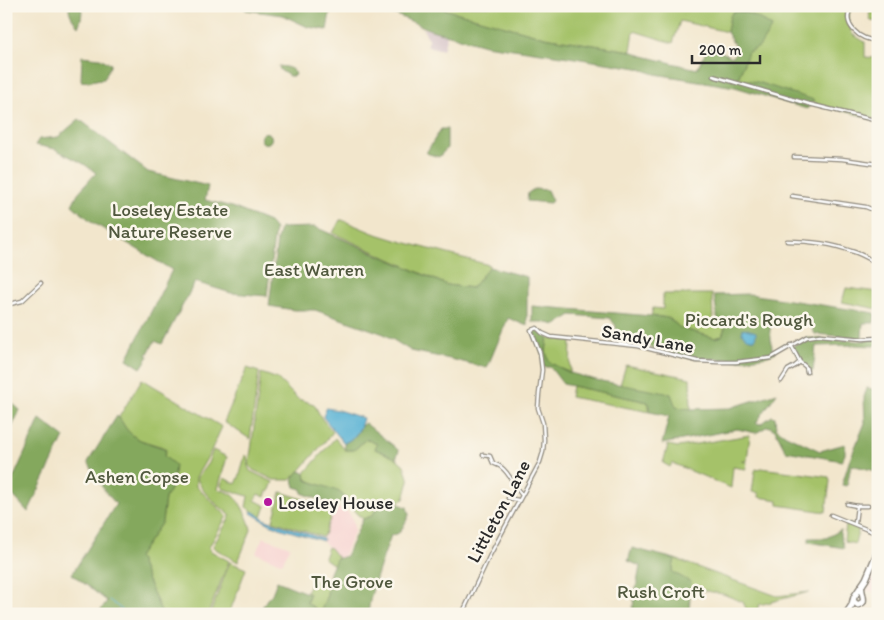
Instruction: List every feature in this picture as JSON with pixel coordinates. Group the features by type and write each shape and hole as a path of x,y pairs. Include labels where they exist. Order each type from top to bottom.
{"main road":[{"path":"855,600 878,551"},
{"path":"855,600 862,604 863,602 862,585"},
{"path":"847,613 859,594 863,596"}],"street":[{"path":"852,6 848,12 848,18 855,32 862,37 878,41"},
{"path":"715,77 809,104 878,121"},
{"path":"794,157 842,158 878,164"},
{"path":"792,196 866,207 878,212"},
{"path":"787,241 818,242 876,257 875,266 878,268"},
{"path":"6,305 22,300 41,283"},
{"name":"Sandy Lane","path":"531,330 537,328 550,337 638,346 697,361 728,362 771,358 807,337 820,335 863,339 878,338"},
{"name":"Littleton Lane","path":"462,614 486,563 540,462 543,452 544,440 538,408 542,370 540,353 531,330"},
{"path":"791,345 800,362 806,367 807,372"},
{"path":"781,382 788,370 800,362"},
{"path":"483,455 490,456 493,464 501,467 522,495"},
{"path":"508,498 519,500"},
{"path":"846,504 868,506"},
{"path":"855,524 857,506"},
{"path":"831,515 878,534"}],"shaded area":[{"path":"422,28 447,35 443,50 427,46 429,39"},
{"path":"334,509 344,509 349,513 354,523 354,532 344,555 338,558 322,541"},
{"path":"263,537 290,547 283,562 281,563 256,553"},
{"path":"878,555 878,593 864,590"}],"green space":[{"path":"69,6 81,6 82,11 78,27 70,14"},
{"path":"242,6 331,6 327,30 308,27 282,15 246,10"},
{"path":"376,6 433,6 544,37 631,51 643,56 697,69 709,46 732,57 737,50 727,32 730,16 733,12 744,12 772,27 759,47 748,52 738,79 757,82 814,100 807,109 735,87 655,74 637,68 485,45 431,30"},
{"path":"433,6 852,6 848,18 852,34 865,42 865,57 878,58 878,120 812,103 738,79 748,52 759,47 772,27 745,12 730,16 727,32 680,21 673,43 634,31 631,51 544,37"},
{"path":"874,6 878,6 878,22 871,21 869,16"},
{"path":"82,56 100,58 111,64 104,79 87,82 81,81"},
{"path":"279,66 291,69 295,74 294,76 289,76 280,70"},
{"name":"Loseley Estate Nature Reserve","path":"79,119 148,172 208,186 205,200 232,207 269,222 275,229 267,296 231,293 195,282 162,344 155,341 147,355 149,356 141,368 127,359 172,270 92,222 72,205 78,193 96,173 84,164 55,149 35,145 39,139 58,137"},
{"path":"441,129 447,129 447,148 439,157 426,153"},
{"path":"266,132 272,138 266,144 260,138"},
{"path":"534,189 547,190 552,201 550,203 527,201 528,193"},
{"path":"340,220 373,233 489,265 489,267 472,288 447,285 333,233"},
{"name":"East Warren","path":"315,227 447,285 472,288 489,267 527,277 527,326 508,318 487,368 411,351 384,334 315,310 294,310 269,306 280,228"},
{"path":"846,288 878,292 878,309 842,302"},
{"path":"663,294 712,294 713,322 726,324 722,336 715,338 680,328 669,318 651,316 653,308 663,309"},
{"name":"Piccard's Rough","path":"749,294 875,313 874,323 863,323 862,338 815,334 810,325 789,323 773,325 770,329 772,348 776,352 768,356 741,360 685,357 643,345 616,342 616,326 610,318 571,315 556,325 532,322 532,306 651,316 669,318 680,328 715,338 722,336 726,325 718,323 714,295"},
{"path":"536,330 548,338 546,351 549,362 570,373 596,380 671,394 676,407 691,409 730,408 777,393 756,423 761,424 772,416 775,417 776,428 786,435 820,451 845,444 845,454 842,461 786,451 775,430 768,426 756,433 737,429 662,444 669,416 650,412 648,402 563,384 550,367 543,367 543,355 532,331"},
{"path":"548,338 571,341 570,373 548,362 546,352"},
{"path":"807,338 859,341 878,339 878,342 874,346 816,346 813,371 809,373 808,367 800,359 793,346"},
{"path":"626,365 690,378 691,409 675,407 620,385"},
{"path":"247,368 259,372 250,439 224,422"},
{"path":"261,373 278,379 298,399 314,404 322,419 333,432 290,480 274,480 250,467 249,461"},
{"path":"142,379 222,427 196,477 196,486 227,516 209,547 211,551 229,561 208,614 162,614 138,557 162,522 165,498 173,484 164,456 166,448 134,438 126,430 119,417"},
{"path":"572,386 648,402 650,412 570,397"},
{"path":"867,388 878,390 878,472 851,465 847,486 842,485 865,423 864,397"},
{"path":"6,398 20,410 6,440"},
{"name":"Ashen Copse","path":"117,416 133,435 166,449 164,456 175,465 173,484 165,498 162,522 138,557 162,614 123,614 119,609 114,614 98,614 107,601 72,574 116,504 104,490 88,462"},
{"path":"40,419 64,437 28,512 8,490"},
{"path":"365,423 399,451 396,458 375,449 377,444 366,439 354,450 345,450 344,443 350,440"},
{"path":"750,435 747,461 741,461 747,462 746,469 733,467 731,488 672,463 670,467 663,463 668,445 678,447"},
{"path":"335,438 345,450 354,450 366,439 377,444 375,449 396,458 404,465 409,481 404,499 396,503 379,505 372,516 363,519 356,513 345,497 306,479 305,473"},
{"path":"213,450 227,457 218,489 230,493 236,498 244,511 251,530 238,562 213,546 230,515 206,494 197,478 208,463"},
{"path":"245,455 247,456 250,471 273,482 265,497 258,494 255,500 266,506 262,517 246,507 248,496 224,489 221,485 224,478 236,484"},
{"path":"761,468 829,477 826,512 778,505 778,500 759,497 759,493 752,492 755,471"},
{"path":"299,471 305,473 306,480 338,491 345,497 336,506 302,493 302,489 295,487 293,479"},
{"path":"281,492 334,509 323,537 273,521"},
{"name":"The Grove","path":"396,503 407,507 409,515 401,531 391,535 373,588 369,614 320,614 327,595 330,573 336,559 346,556 363,519 372,516 379,505"},
{"path":"848,523 859,528 855,544 844,540"},
{"path":"841,530 840,535 844,548 809,542 809,538 826,538"},
{"path":"328,547 338,558 334,565 324,558"},
{"name":"Rush Croft","path":"632,548 675,559 672,572 691,582 689,614 632,612 640,566 628,561"},
{"path":"675,559 777,596 809,592 759,605 756,613 748,613 743,602 723,594 690,588 690,582 672,572"},
{"path":"230,562 246,569 229,614 210,614"},
{"path":"312,580 328,587 320,614 307,603 309,594 306,592"},
{"path":"277,581 309,594 307,603 316,609 318,614 265,614 263,606 272,594"}],"water":[{"path":"743,328 756,332 755,339 749,339 744,336 742,333"},
{"path":"326,408 363,418 359,430 348,441 344,443 323,417"},
{"path":"252,511 266,520 323,539 323,541 279,528 251,513"}],"waterway":[{"path":"109,600 125,614"}],"place":[{"name":"Loseley House","path":"268,502"}]}
